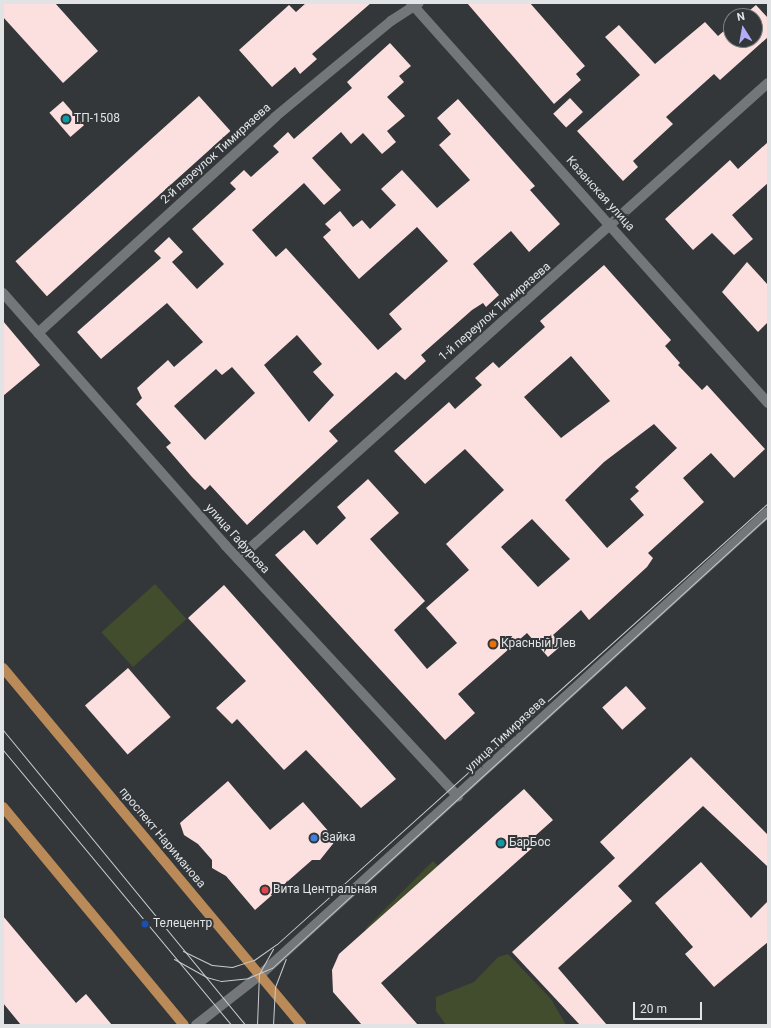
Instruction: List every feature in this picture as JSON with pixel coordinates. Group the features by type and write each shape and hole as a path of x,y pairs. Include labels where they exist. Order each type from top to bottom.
{"main road":[{"name":"проспект Нариманова","path":"3,668 301,1025"},
{"path":"3,807 184,1025"}],"street":[{"name":"Казанская улица","path":"415,4 768,403"},
{"name":"2-й переулок Тимирязева","path":"38,333 275,117 391,21 415,4"},
{"name":"1-й переулок Тимирязева","path":"238,559 612,227 768,83"},
{"name":"улица Гафурова","path":"3,293 238,559 458,797"},
{"name":"улица Тимирязева","path":"196,1025 260,975 458,797 768,512"}],"green space":[{"path":"155,584 186,619 133,667 101,632"},
{"path":"433,861 438,866 370,934 365,929"},
{"path":"508,954 551,999 566,1025 446,1025 436,1011 436,997 474,982 498,957"}],"building":[{"path":"3,3 55,3 98,51 63,83 3,17"},
{"path":"306,3 371,3 312,54 317,59 300,74 295,67 272,87 239,50 289,5 296,12"},
{"path":"467,3 530,3 585,66 576,74 581,80 554,104"},
{"path":"763,13 768,18 768,37 763,41"},
{"path":"705,22 718,36 723,32 723,48 756,48 720,80 714,74 666,117 673,124 633,161 638,167 623,181 577,131 640,75 605,37 619,25 655,64"},
{"path":"390,43 411,66 399,76 404,82 387,97 405,116 387,131 396,142 382,154 363,133 351,144 341,132 312,158 341,190 324,205 304,183 252,230 276,257 286,248 378,350 402,329 389,314 448,261 417,227 359,279 323,237 331,230 325,224 340,211 353,227 362,220 370,229 396,205 381,189 402,170 437,208 470,180 439,145 451,134 437,118 458,99 535,186 530,190 560,224 529,252 511,231 473,264 499,295 486,307 483,303 472,310 421,355 426,361 405,380 396,372 329,431 338,441 247,525 210,485 205,490 192,477 166,447 171,443 136,404 142,398 137,388 168,360 174,367 203,342 167,303 101,359 77,332 161,258 154,251 169,237 183,252 172,262 197,289 224,264 192,229 236,189 230,183 244,170 251,177 279,152 273,146 288,132 294,139 352,88 347,82","holes":["297,335 322,364 313,372 334,395 309,422 264,365","232,367 255,393 205,440 174,406 216,369 222,375"]},
{"path":"199,96 230,131 47,296 15,261"},
{"path":"570,98 583,112 566,128 553,114"},
{"name":"ТП-1508","path":"63,101 84,125 70,137 49,113"},
{"path":"768,142 768,183 732,215 753,239 734,255 712,233 693,250 665,219 730,160 738,169"},
{"path":"747,262 768,285 768,322 758,332 722,292"},
{"path":"604,265 671,340 665,346 680,363 678,365 702,390 707,385 765,449 734,478 711,453 683,478 704,502 648,553 653,558 647,567 589,620 581,610 553,635 562,645 548,657 527,633 458,694 475,713 445,740 275,555 304,530 317,545 346,518 337,507 368,479 399,513 370,539 425,601 394,630 427,669 457,643 426,608 469,570 446,544 504,490 465,449 425,484 394,451 449,402 455,409 482,385 475,378 493,362 499,368 545,327 540,321","holes":["571,356 610,401 561,438 524,397","654,424 677,448 635,487 639,491 630,499 644,515 607,548 565,500 604,462","532,519 570,559 538,587 501,547"]},
{"path":"3,321 40,365 3,396"},
{"path":"224,585 396,779 361,808 306,750 284,770 237,719 232,724 216,708 246,681 188,618"},
{"path":"128,668 171,717 128,754 85,705"},
{"path":"626,686 646,708 622,730 602,707"},
{"path":"691,757 768,835 768,867 703,806 618,886 632,901 558,968 607,1025 580,1025 512,952 615,858 600,842"},
{"path":"228,781 270,830 303,802 336,840 320,860 312,860 255,910 226,876 212,868 212,860 198,844 184,835 180,823"},
{"path":"524,789 553,820 535,836 540,841 381,983 418,1025 362,1025 333,992 332,970 339,954"},
{"path":"701,862 751,918 768,901 768,942 714,987 685,954 693,947 655,903"},
{"path":"3,916 76,1003 86,994 112,1025 21,1025 3,1003"}],"tram line":[{"path":"183,951 212,965 232,967 254,960 277,944 768,503"},
{"path":"174,959 206,977 221,981 248,978 272,968 768,516"},
{"path":"3,730 245,1025"},
{"path":"3,750 231,1025"},
{"path":"257,1025 259,974 273,949"},
{"path":"273,1025 275,987 286,959"}],"place":[{"name":"ТП-1508","path":"66,119"},
{"name":"Красный Лев","path":"493,644"},
{"name":"Зайка","path":"314,838"},
{"name":"БарБос","path":"501,843"},
{"name":"Вита Центральная","path":"265,890"},
{"name":"Телецентр","path":"145,924"}]}
